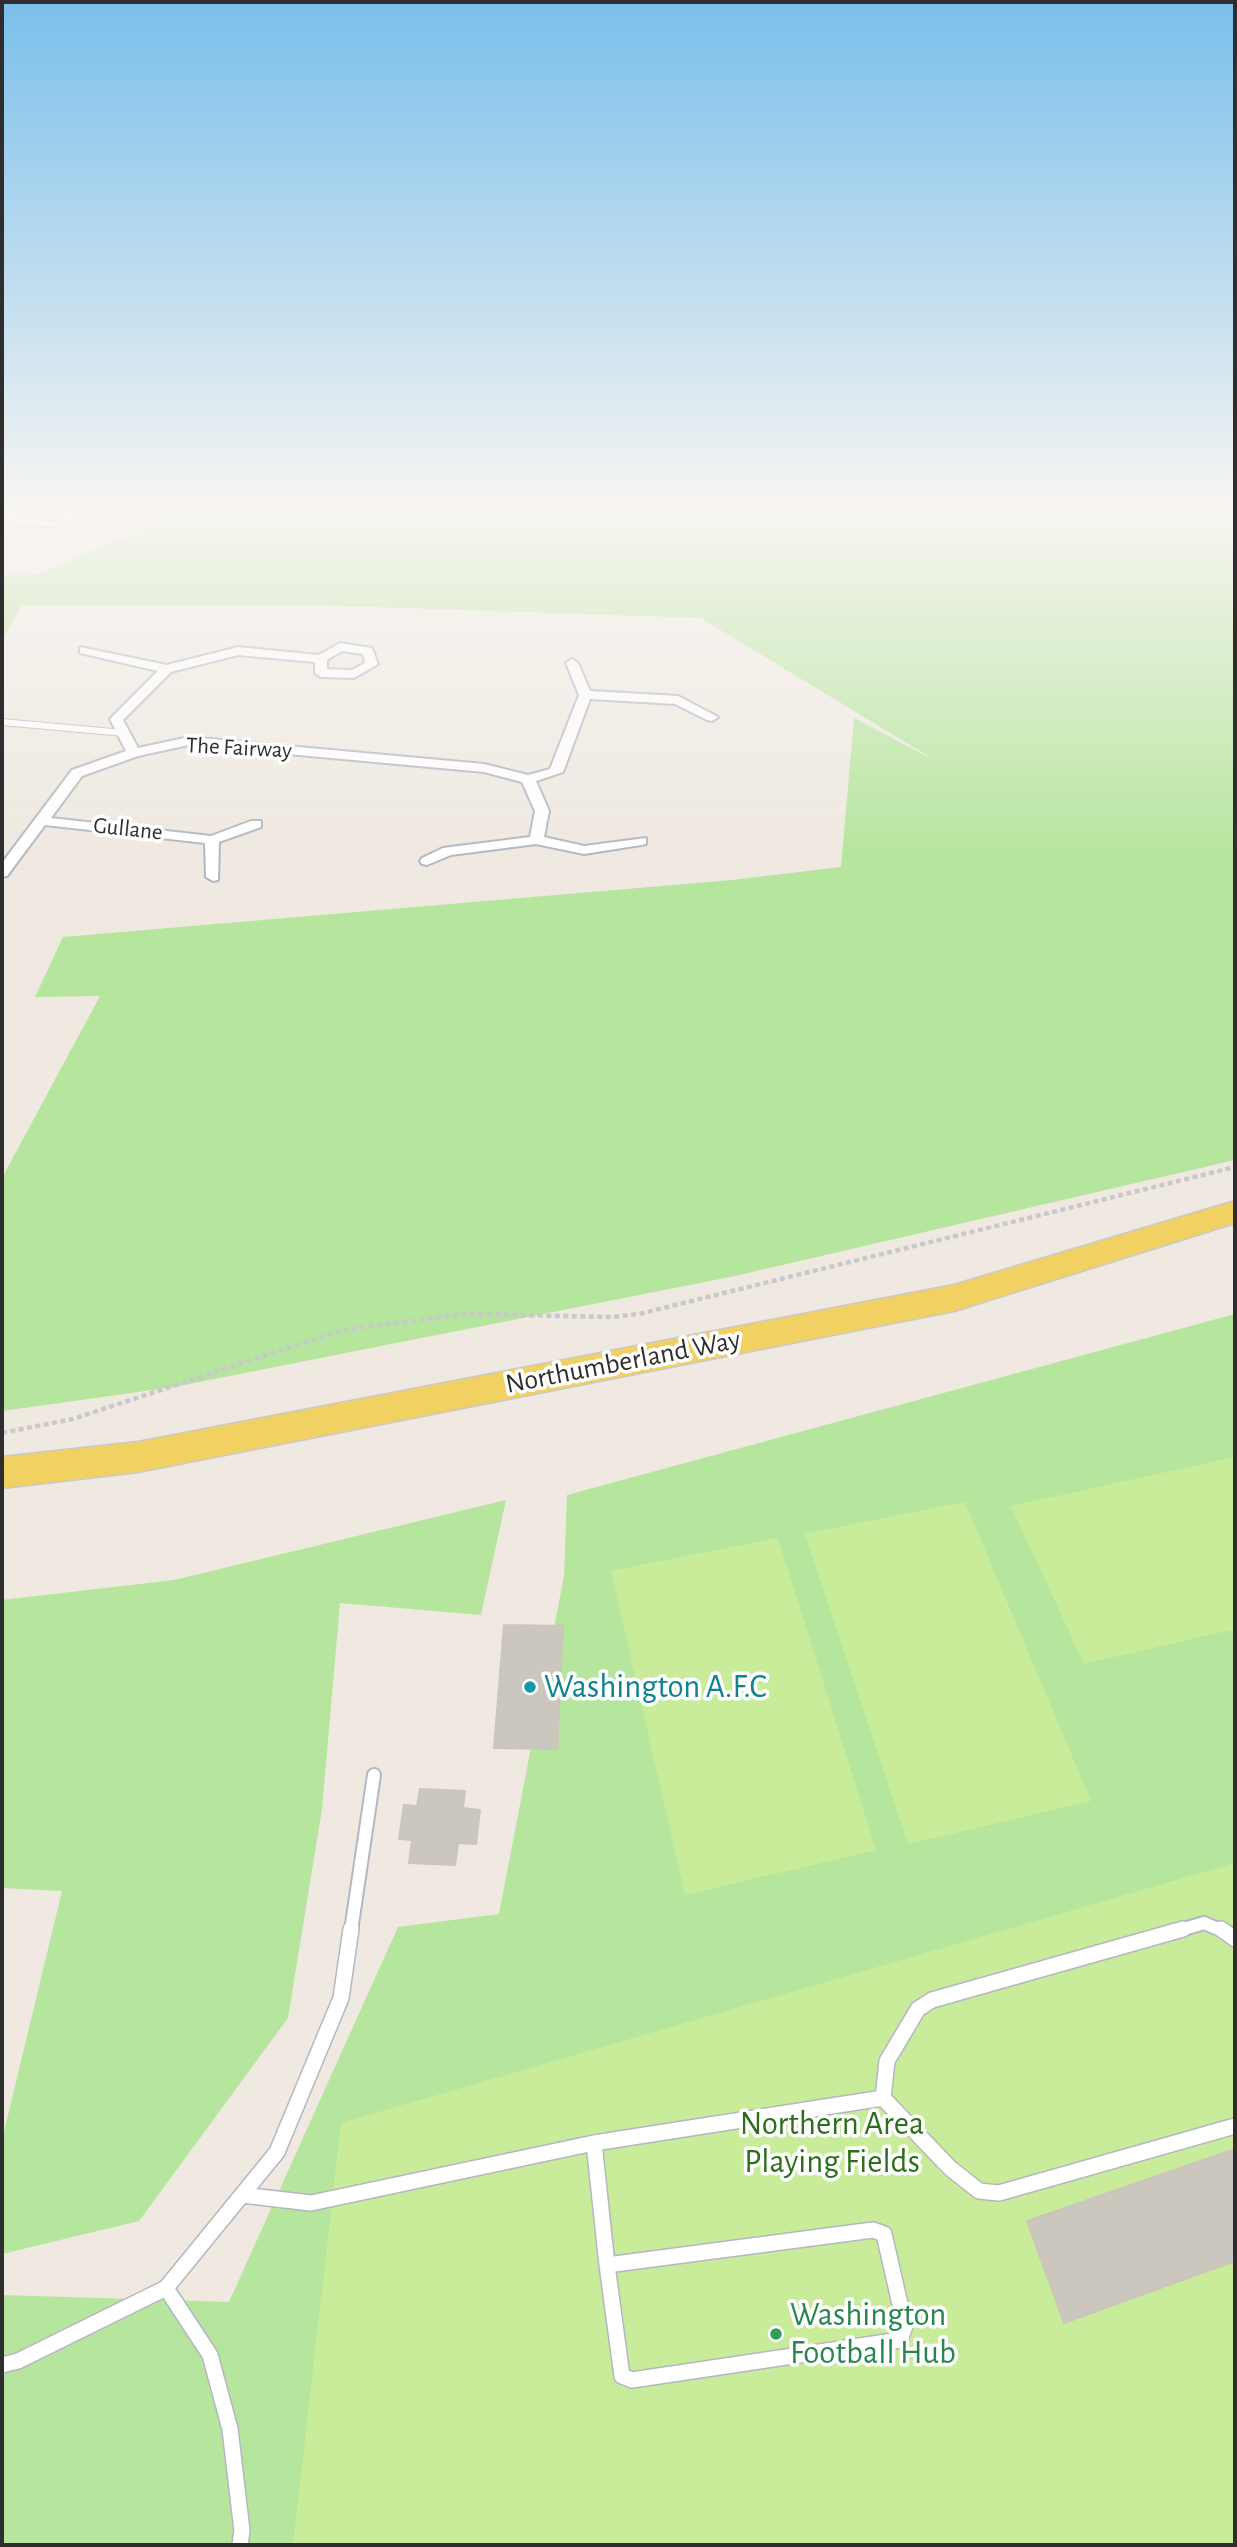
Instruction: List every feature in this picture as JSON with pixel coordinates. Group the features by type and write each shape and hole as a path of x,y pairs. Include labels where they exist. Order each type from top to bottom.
{"main road":[{"name":"Northumberland Way","path":"2,1472 138,1457 954,1298 1235,1212"}],"street":[{"path":"83,650 167,669 238,652 321,659"},
{"path":"536,840 542,811 528,779 556,772 584,695 572,663"},
{"path":"134,753 116,719 167,669"},
{"path":"584,695 683,696 712,717"},
{"name":"The Fairway","path":"2,873 44,821 77,773 134,753 189,741 484,768 528,779"},
{"name":"Gullane","path":"44,821 212,840 256,824"},
{"path":"212,840 213,877"},
{"path":"427,861 449,850 536,840 584,850 641,841"}],"lane":[{"path":"2,722 124,733"},
{"path":"2,2365 18,2361 166,2288 277,2152 341,1998 374,1775"},
{"path":"1235,1940 1222,1929 1204,1923 932,2000 918,2009 887,2061 883,2098 950,2168 979,2191 999,2193 1235,2126"},
{"path":"242,2195 311,2203 594,2143 883,2098"},
{"path":"594,2143 607,2265 622,2376 632,2380 900,2340 905,2326 884,2234 873,2230 607,2265"},
{"path":"166,2288 210,2355 230,2429 242,2530 240,2545"}],"path":[{"path":"2,1433 73,1419 343,1330 464,1314 612,1317 639,1314 1235,1167"}],"green space":[{"path":"2,623 12,623 2,640"},
{"path":"709,623 1235,623 1235,1160 735,1276 174,1387 2,1411 2,1178 100,996 35,997 63,937 732,880 841,867 854,718 938,762"},
{"name":"Northern Area Playing Fields","path":"1235,1314 1235,2545 2,2545 2,2295 229,2302 398,1927 499,1914 564,1576 567,1495"},
{"path":"1235,1457 1235,1629 1084,1664 1011,1506"},
{"path":"506,1500 481,1615 340,1603 322,1809 288,2018 139,2221 2,2254 2,2140 62,1891 2,1888 2,1600 174,1580"},
{"path":"965,1502 1091,1801 908,1844 805,1534"},
{"path":"778,1538 876,1850 685,1895 611,1571"},
{"name":"Washington Football Hub","path":"1235,1863 1235,2545 293,2545 341,2123"}],"building":[{"name":"Washington A.F.C","path":"504,1625 563,1626 557,1749 494,1748"},
{"path":"420,1789 465,1791 463,1808 480,1810 476,1844 458,1843 455,1865 409,1863 412,1840 399,1839 404,1805 417,1806"},
{"path":"1235,2149 1235,2261 1064,2323 1027,2221"}],"place":[{"name":"Washington A.F.C","path":"530,1687"},
{"name":"Washington Football Hub","path":"776,2334"}]}
